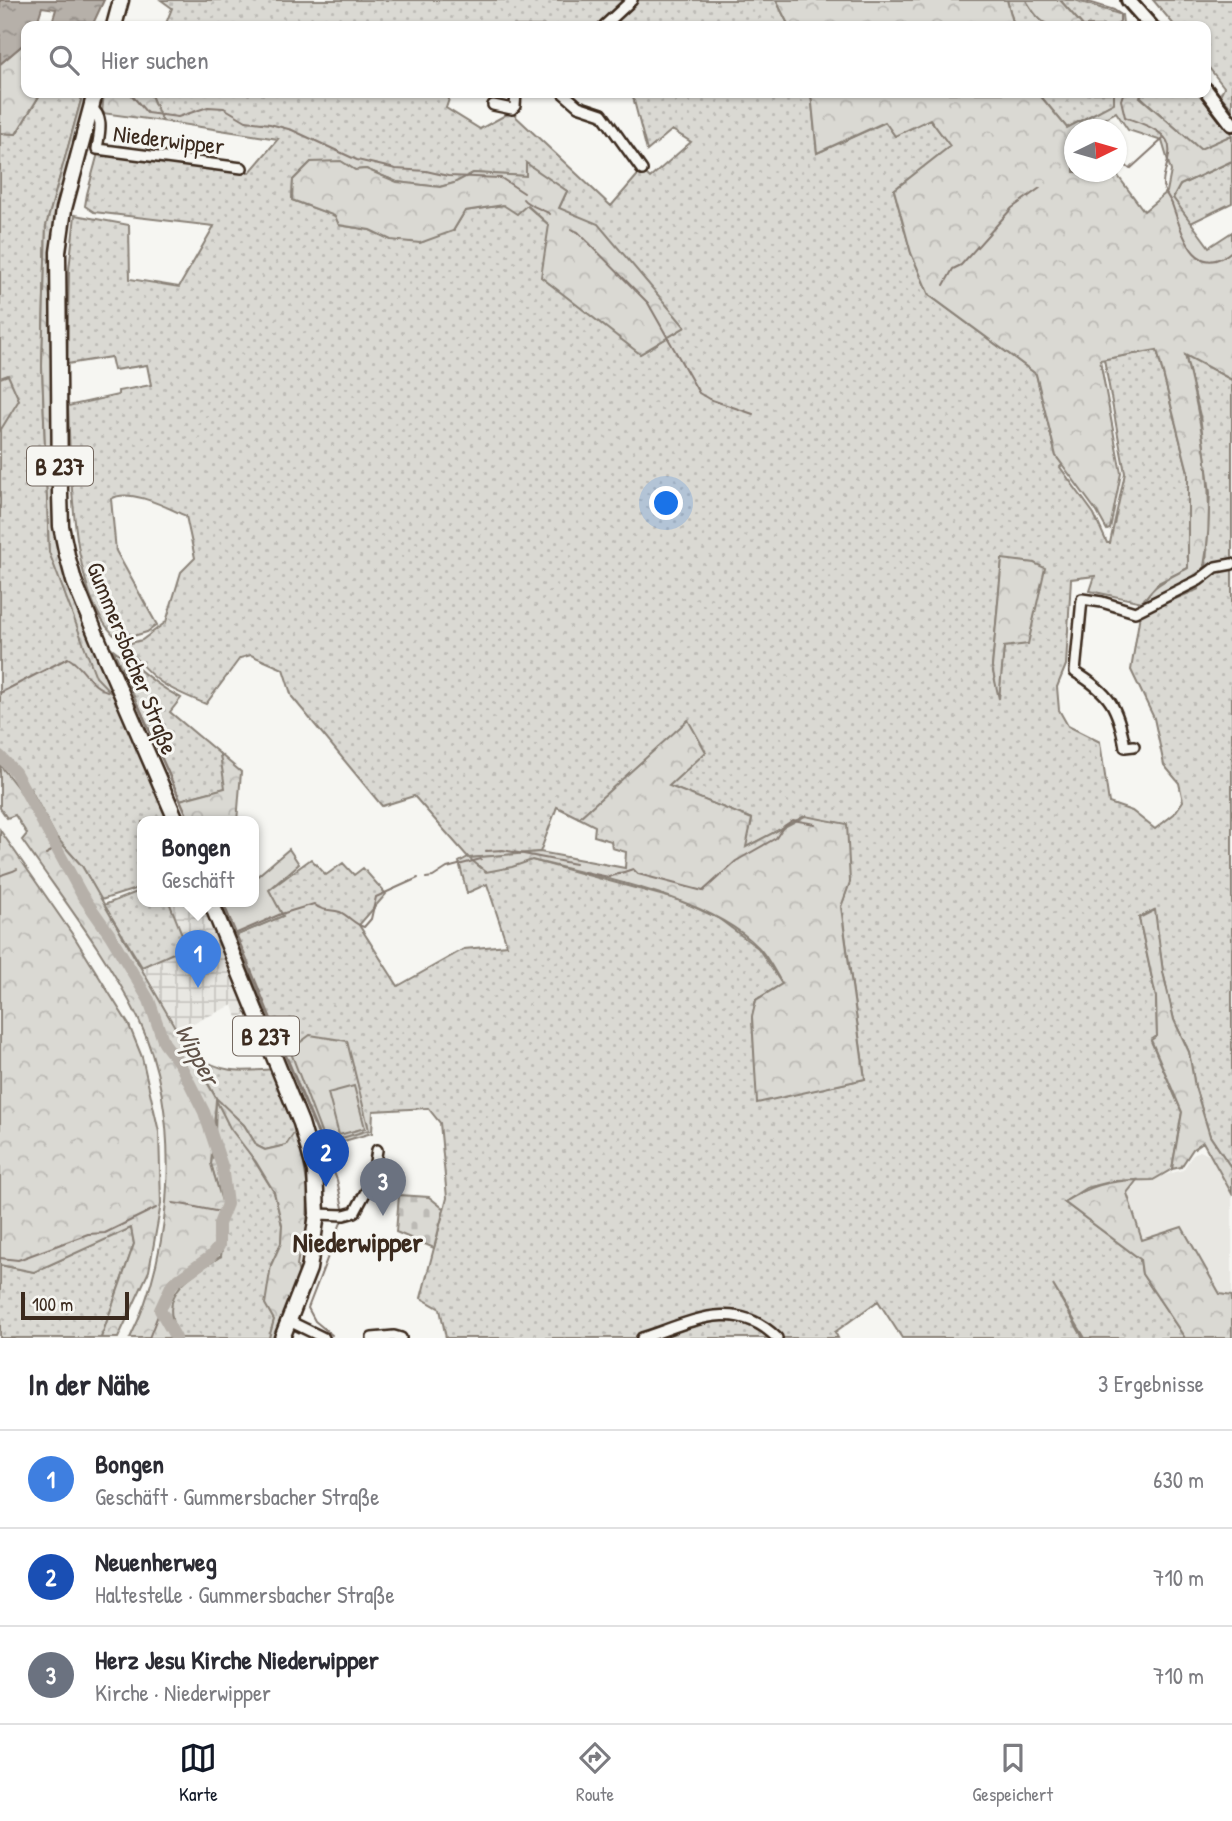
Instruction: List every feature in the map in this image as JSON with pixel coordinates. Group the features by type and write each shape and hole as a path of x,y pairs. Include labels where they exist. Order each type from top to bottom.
{"main road":[{"path":"115,21 121,0"},
{"path":"1128,0 1147,21"},
{"path":"1211,97 1232,124"},
{"name":"Gummersbacher Straße","path":"93,100 64,209 58,252 61,526 74,581 174,816"},
{"name":"B 237","path":"213,907 301,1123 315,1171 317,1214 309,1269 282,1338"}],"street":[{"path":"609,21 632,0"},
{"path":"493,105 512,109 516,98"},
{"path":"569,98 578,106 602,114 642,170"},
{"name":"Niederwipper","path":"93,100 101,120 97,149 242,168"},
{"path":"1134,746 1125,747 1120,719 1106,694 1075,672 1082,599 1135,612 1199,580 1216,567 1232,564"},
{"path":"317,1214 344,1215 355,1212 372,1180 377,1150"},
{"path":"642,1338 711,1315 740,1315 768,1329 777,1338"},
{"path":"289,1321 324,1338"},
{"path":"372,1338 401,1338"}],"shaded area":[{"path":"171,907 204,907 249,1013 237,1018 233,1005 178,1030 142,967 186,947"},
{"path":"1200,1151 1211,1156 1232,1194 1232,1296 1220,1294 1182,1227 1142,1240 1127,1193 1135,1183 1183,1170 1193,1154"}],"green space":[{"path":"161,0 629,0 606,21 167,21 172,8"},
{"path":"632,0 776,0 786,21 613,21"},
{"path":"776,0 1007,0 1013,21 786,21"},
{"path":"1007,0 1026,0 1042,21 1013,21"},
{"path":"1026,0 1060,0 1079,21 1042,21"},
{"path":"1060,0 1075,0 1122,15 1123,21 1079,21"},
{"path":"1153,0 1232,0 1232,109 1220,95 1224,87 1211,70 1211,21 1171,21"},
{"path":"21,46 21,98 38,98 16,134 0,133 0,64"},
{"path":"38,98 82,98 46,227 42,366 49,552 118,700 167,816 137,816 137,889 101,900 82,866 56,837 31,790 0,750 0,133 16,134"},
{"path":"82,98 90,98 58,210 57,524 118,700 96,677 49,552 42,366 46,226"},
{"path":"104,98 152,98 162,121 102,113"},
{"path":"152,98 449,98 446,108 480,129 511,112 611,206 642,170 650,178 691,142 672,130 647,151 633,98 812,98 817,153 886,122 895,136 930,119 951,147 894,190 911,253 929,295 1036,374 1056,456 1063,464 1060,467 1094,514 1107,543 1110,543 1125,473 1104,359 1157,350 1188,472 1188,568 1158,583 1142,602 1090,591 1095,576 1071,579 1066,665 1057,687 1059,710 1068,726 1100,742 1109,803 1132,811 1155,829 1174,814 1183,801 1179,783 1164,765 1154,718 1131,670 1140,614 1206,566 1210,493 1200,416 1185,354 1232,380 1232,1169 1210,1136 1195,1087 1189,1052 1174,1020 1163,972 1154,910 1139,918 1156,997 1157,1036 1151,1041 1182,1112 1172,1169 1153,1180 1114,1181 1086,1188 1064,1202 1140,1259 1142,1274 1185,1338 1085,1338 1053,1285 1083,1338 902,1338 878,1301 835,1332 838,1338 781,1338 770,1328 712,1313 635,1338 446,1338 440,1309 421,1298 447,1198 440,1123 428,1108 373,1111 372,1133 323,1147 235,936 282,916 269,890 311,859 326,875 343,863 354,875 363,868 386,894 359,925 398,986 464,949 507,945 487,884 467,893 459,862 468,857 414,796 382,806 292,697 283,669 251,655 240,658 206,704 162,683 145,669 127,648 127,644 142,640 166,622 181,572 195,558 186,516 138,497 128,495 111,499 116,551 157,625 147,632 120,640 103,622 91,597 76,532 68,406 118,395 118,391 151,385 147,365 114,370 111,357 67,364 69,270 75,215 129,225 130,279 179,287 214,226 94,212 85,206 98,153 250,172 278,139 162,121","holes":["311,162 342,162 355,170 366,169 397,182 439,187 455,183 473,173 526,176 526,164 567,191 559,208 685,327 640,354 549,225 526,205 504,205 465,211 453,231 391,240 370,230 339,225 336,216 292,200 293,180","1002,560 1034,563 1004,647 999,696 992,667","688,721 669,786 752,819 745,848 805,816 850,882 841,906 865,1079 758,1102 752,1017 756,1000 782,984 758,948 718,918 679,900 532,860 470,858 540,852 557,807 579,818"]},
{"path":"812,98 1042,98 1064,124 1064,182 1122,182 1144,211 1167,192 1171,171 1162,141 1128,130 1127,119 1121,119 1116,112 1103,119 1084,119 1114,103 1114,98 1141,98 1200,149 1232,135 1232,161 1180,185 1173,198 1209,247 1232,232 1232,380 1185,355 1203,442 1209,501 1205,560 1199,589 1140,614 1151,591 1188,568 1188,472 1157,350 1100,360 1121,473 1110,529 1107,530 1056,456 1036,374 929,295 911,253 894,190 950,146 930,119 895,136 885,122 817,153"},
{"path":"1042,98 1114,98 1115,103 1084,119 1064,119 1064,124"},
{"path":"1142,98 1203,98 1232,135 1200,150"},
{"path":"341,161 355,170 366,169 397,182 440,187 473,173 526,176 526,163 567,191 559,208 598,224 685,327 640,354 541,277 549,225 527,205 517,214 503,205 465,211 453,231 420,243 391,240 370,230 339,225 335,216 292,200 293,180 311,162"},
{"path":"1232,161 1232,203 1191,223 1173,198 1180,185"},
{"path":"8,375 19,400 0,431 0,378"},
{"path":"1002,559 1034,563 1045,568 1028,644 1004,647 999,699 992,667"},
{"path":"113,649 181,698 170,712 220,754 226,788 180,800"},
{"path":"688,720 706,752 669,786 752,819 746,847 805,816 847,824 850,882 841,907 865,1079 757,1103 752,1017 756,1000 782,984 758,947 712,915 652,891 532,860 486,872 469,858 540,852 625,868 626,852 612,848 611,841 594,836 595,826 579,818"},
{"path":"220,754 241,772 237,816 187,816 180,800 225,788"},
{"path":"0,765 82,866 216,1098 244,1125 257,1146 265,1150 286,1145 298,1127 308,1189 307,1233 300,1246 297,1266 300,1277 278,1338 269,1338 274,1320 265,1304 271,1265 281,1243 282,1225 274,1192 256,1162 230,1128 216,1100 211,1164 225,1212 221,1256 179,1288 171,1307 172,1318 164,1326 172,1338 130,1338 145,1302 164,1221 167,1136 162,1094 152,1054 126,995 83,927 22,840 27,834 15,815 7,818 0,808"},
{"path":"0,830 75,938 129,1025 142,1057 159,1132 161,1204 149,1271 118,1338 101,1338 134,1244 131,1228 34,1272 0,1265"},
{"path":"289,849 299,864 269,890 283,916 235,936 224,907 259,907 259,875"},
{"path":"137,892 137,907 171,907 187,947 142,967 104,905"},
{"path":"1155,910 1163,972 1174,1020 1189,1052 1195,1087 1210,1136 1232,1169 1232,1194 1203,1142 1193,1149 1181,1167 1172,1169 1182,1112 1151,1040 1157,1036 1156,997 1139,918"},
{"path":"310,1035 347,1041 369,1130 325,1143 290,1050"},
{"path":"192,1054 232,1070 274,1069 298,1127 286,1145 265,1150 257,1146 244,1125 217,1101 274,1192 282,1225 281,1244 271,1265 274,1320 269,1338 180,1338 171,1318 171,1302 180,1285 221,1256 225,1212 211,1164 216,1098"},
{"path":"354,1086 365,1128 339,1135 328,1093"},
{"path":"1137,1180 1127,1193 1142,1240 1182,1227 1220,1294 1232,1296 1232,1338 1185,1338 1142,1274 1140,1259 1064,1202 1099,1185"},
{"path":"399,1195 429,1197 444,1209 434,1248 396,1232"},
{"path":"131,1227 134,1244 101,1338 0,1338 0,1265 34,1272"},
{"path":"712,1319 744,1322 759,1328 772,1338 650,1338"}],"water":[{"path":"0,0 104,0 94,21 52,21 56,9 42,7 38,21 21,21 21,46 0,64"}],"waterway":[{"path":"1082,0 1114,10 1120,14 1120,21"},
{"path":"134,98 147,113 178,117 208,107 224,108 246,121 292,130 357,160 396,169 448,176 501,178 524,193"},
{"path":"1122,98 1125,117 1154,129 1167,141 1169,151 1163,187 1192,250 1208,261 1219,259 1232,251"},
{"path":"1127,167 1130,169 1163,139"},
{"path":"944,285 953,269 961,265 1012,208 1040,188"},
{"path":"523,199 550,214"},
{"path":"571,229 578,232 648,303 699,393 753,414"},
{"path":"0,693 68,658 97,686 111,692 120,709"},
{"path":"135,703 139,706 187,816"},
{"name":"Wipper","path":"0,756 15,772 82,895 149,1000 164,1043 180,1064 204,1112 222,1166 227,1204 219,1224 219,1246 210,1257 172,1284 160,1310 176,1338"},
{"path":"584,872 609,877 633,869 638,874 703,891 736,861 776,838 784,826 793,820 815,824"},
{"path":"46,854 57,848"},
{"path":"486,851 503,850 575,864"},
{"path":"426,878 433,877 447,868 481,859"},
{"path":"0,876 17,869"},
{"path":"237,933 281,914 314,904 323,909 340,912 364,927 371,919 376,897 418,878"},
{"path":"225,907 330,1162 343,1208"},
{"path":"173,1203 223,1212"},
{"path":"0,1258 18,1260 88,1234 105,1233 156,1208"},
{"path":"332,1335 315,1321 308,1308 342,1220"},
{"path":"149,1338 160,1310"}],"place":[{"name":"Bongen","path":"198,988"},
{"name":"Neuenherweg","path":"326,1187"},
{"name":"Herz Jesu Kirche Niederwipper","path":"383,1216"}],"district":[{"name":"Niederwipper","path":"358,1242"}]}
